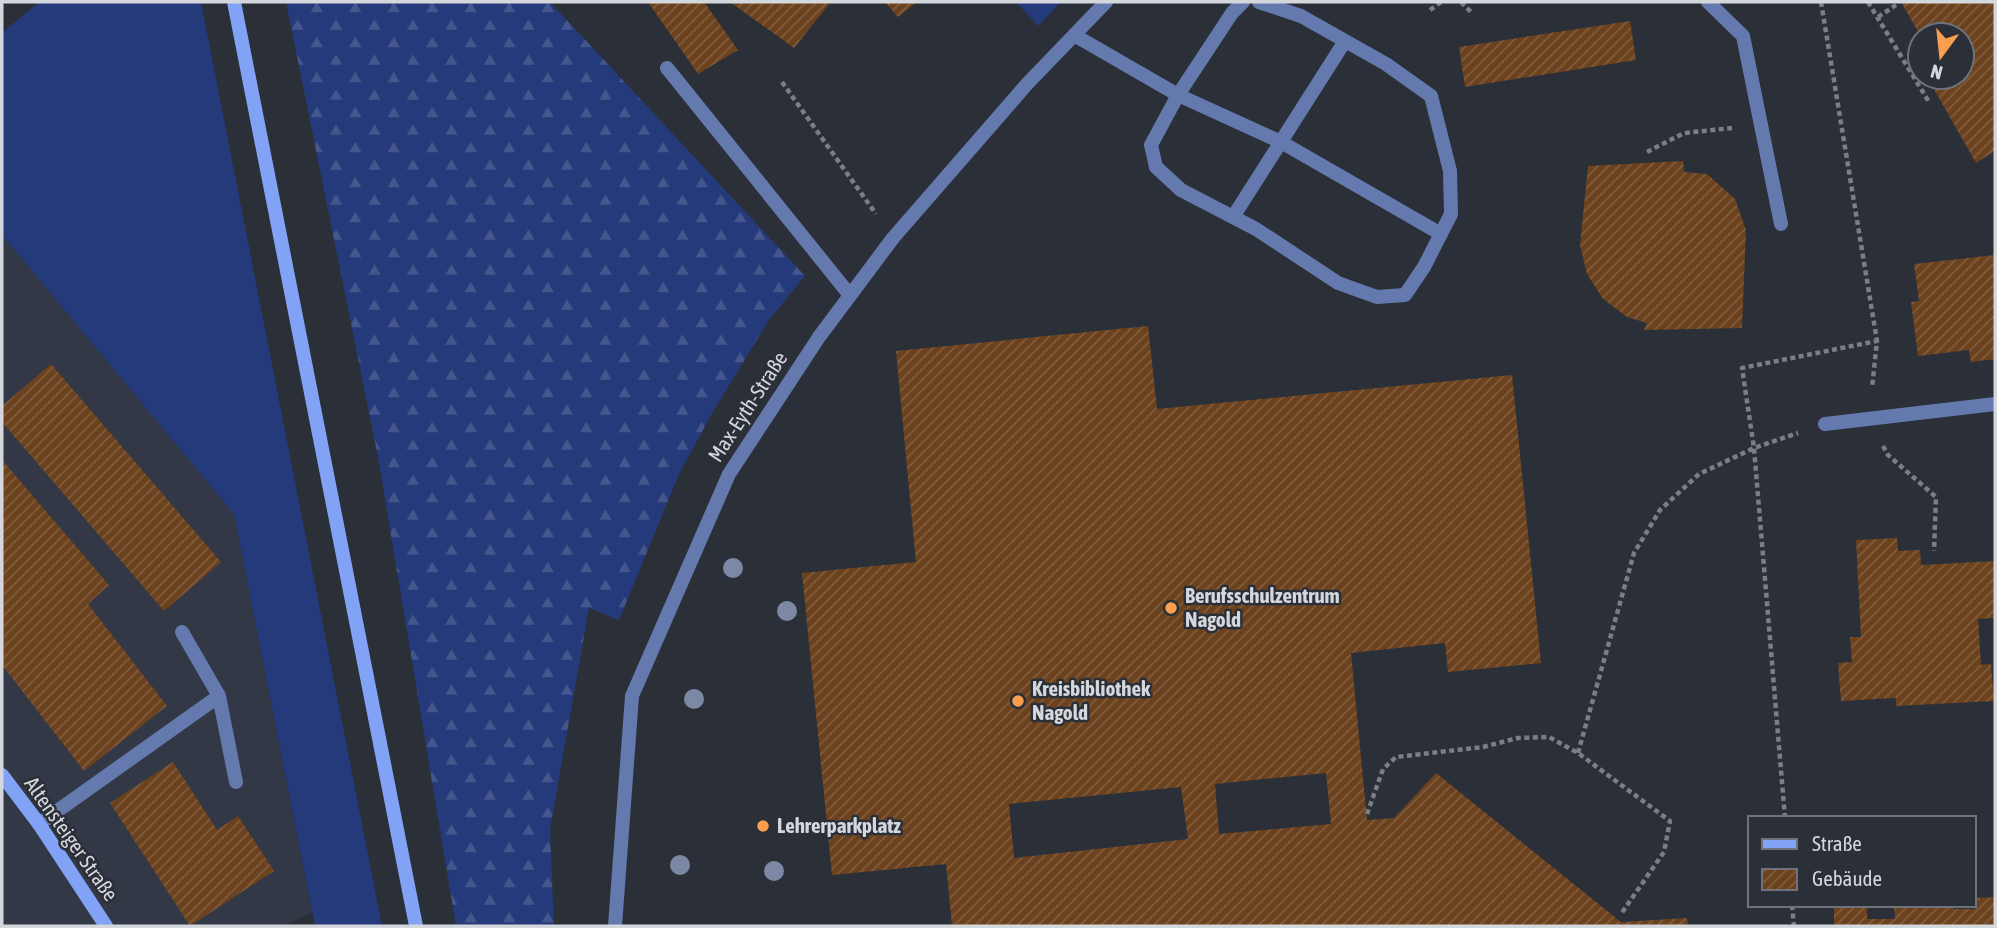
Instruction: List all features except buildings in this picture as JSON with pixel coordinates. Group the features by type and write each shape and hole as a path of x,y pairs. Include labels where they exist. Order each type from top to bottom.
{"main road":[{"path":"234,2 310,401 416,926"},
{"name":"Altensteiger Straße","path":"2,775 39,824 106,926"}],"street":[{"name":"Max-Eyth-Straße","path":"615,926 632,696 729,474 849,294 893,238 1027,84 1106,2"},
{"path":"1243,2 1232,13 1178,95 1152,145 1156,167 1181,190 1256,229 1338,283 1377,297 1405,295 1424,267 1451,214 1450,171 1431,96 1386,64 1301,16 1259,2"},
{"path":"1708,2 1743,36 1781,224"},
{"path":"1074,35 1178,95 1281,142 1441,234"},
{"path":"1233,217 1345,41"},
{"path":"667,68 849,294"},
{"path":"1825,424 1995,404"},
{"path":"182,632 219,696 236,782"},
{"path":"39,824 219,696"}],"path":[{"path":"1430,10 1441,2"},
{"path":"1461,2 1473,14"},
{"path":"1821,2 1877,341 1869,417 1888,455 1936,497 1934,551"},
{"path":"1868,2 1929,102"},
{"path":"1878,18 1896,5"},
{"path":"782,82 893,238"},
{"path":"1647,152 1684,133 1761,125"},
{"path":"1785,816 1754,448 1742,368 1877,341"},
{"path":"1578,753 1634,553 1660,510 1699,474 1754,448 1825,424"},
{"path":"1367,814 1383,769 1396,757 1483,747 1518,738 1549,737 1578,753 1670,821 1664,852 1622,914"},
{"path":"1792,907 1794,926"}],"shaded area":[{"path":"2,185 233,508 312,912 284,926 2,926"}],"green space":[{"path":"39,2 201,2 382,926 315,926 234,514 2,235 2,33"},
{"path":"286,2 550,2 805,276 769,320 715,408 679,474 619,620 589,608 550,829 554,926 456,926 378,457"},
{"path":"1016,2 1061,2 1038,26"}],"place":[{"name":"Berufsschulzentrum Nagold","path":"1171,608"},
{"name":"Kreisbibliothek Nagold","path":"1018,701"},
{"name":"Lehrerparkplatz","path":"763,826"}]}
